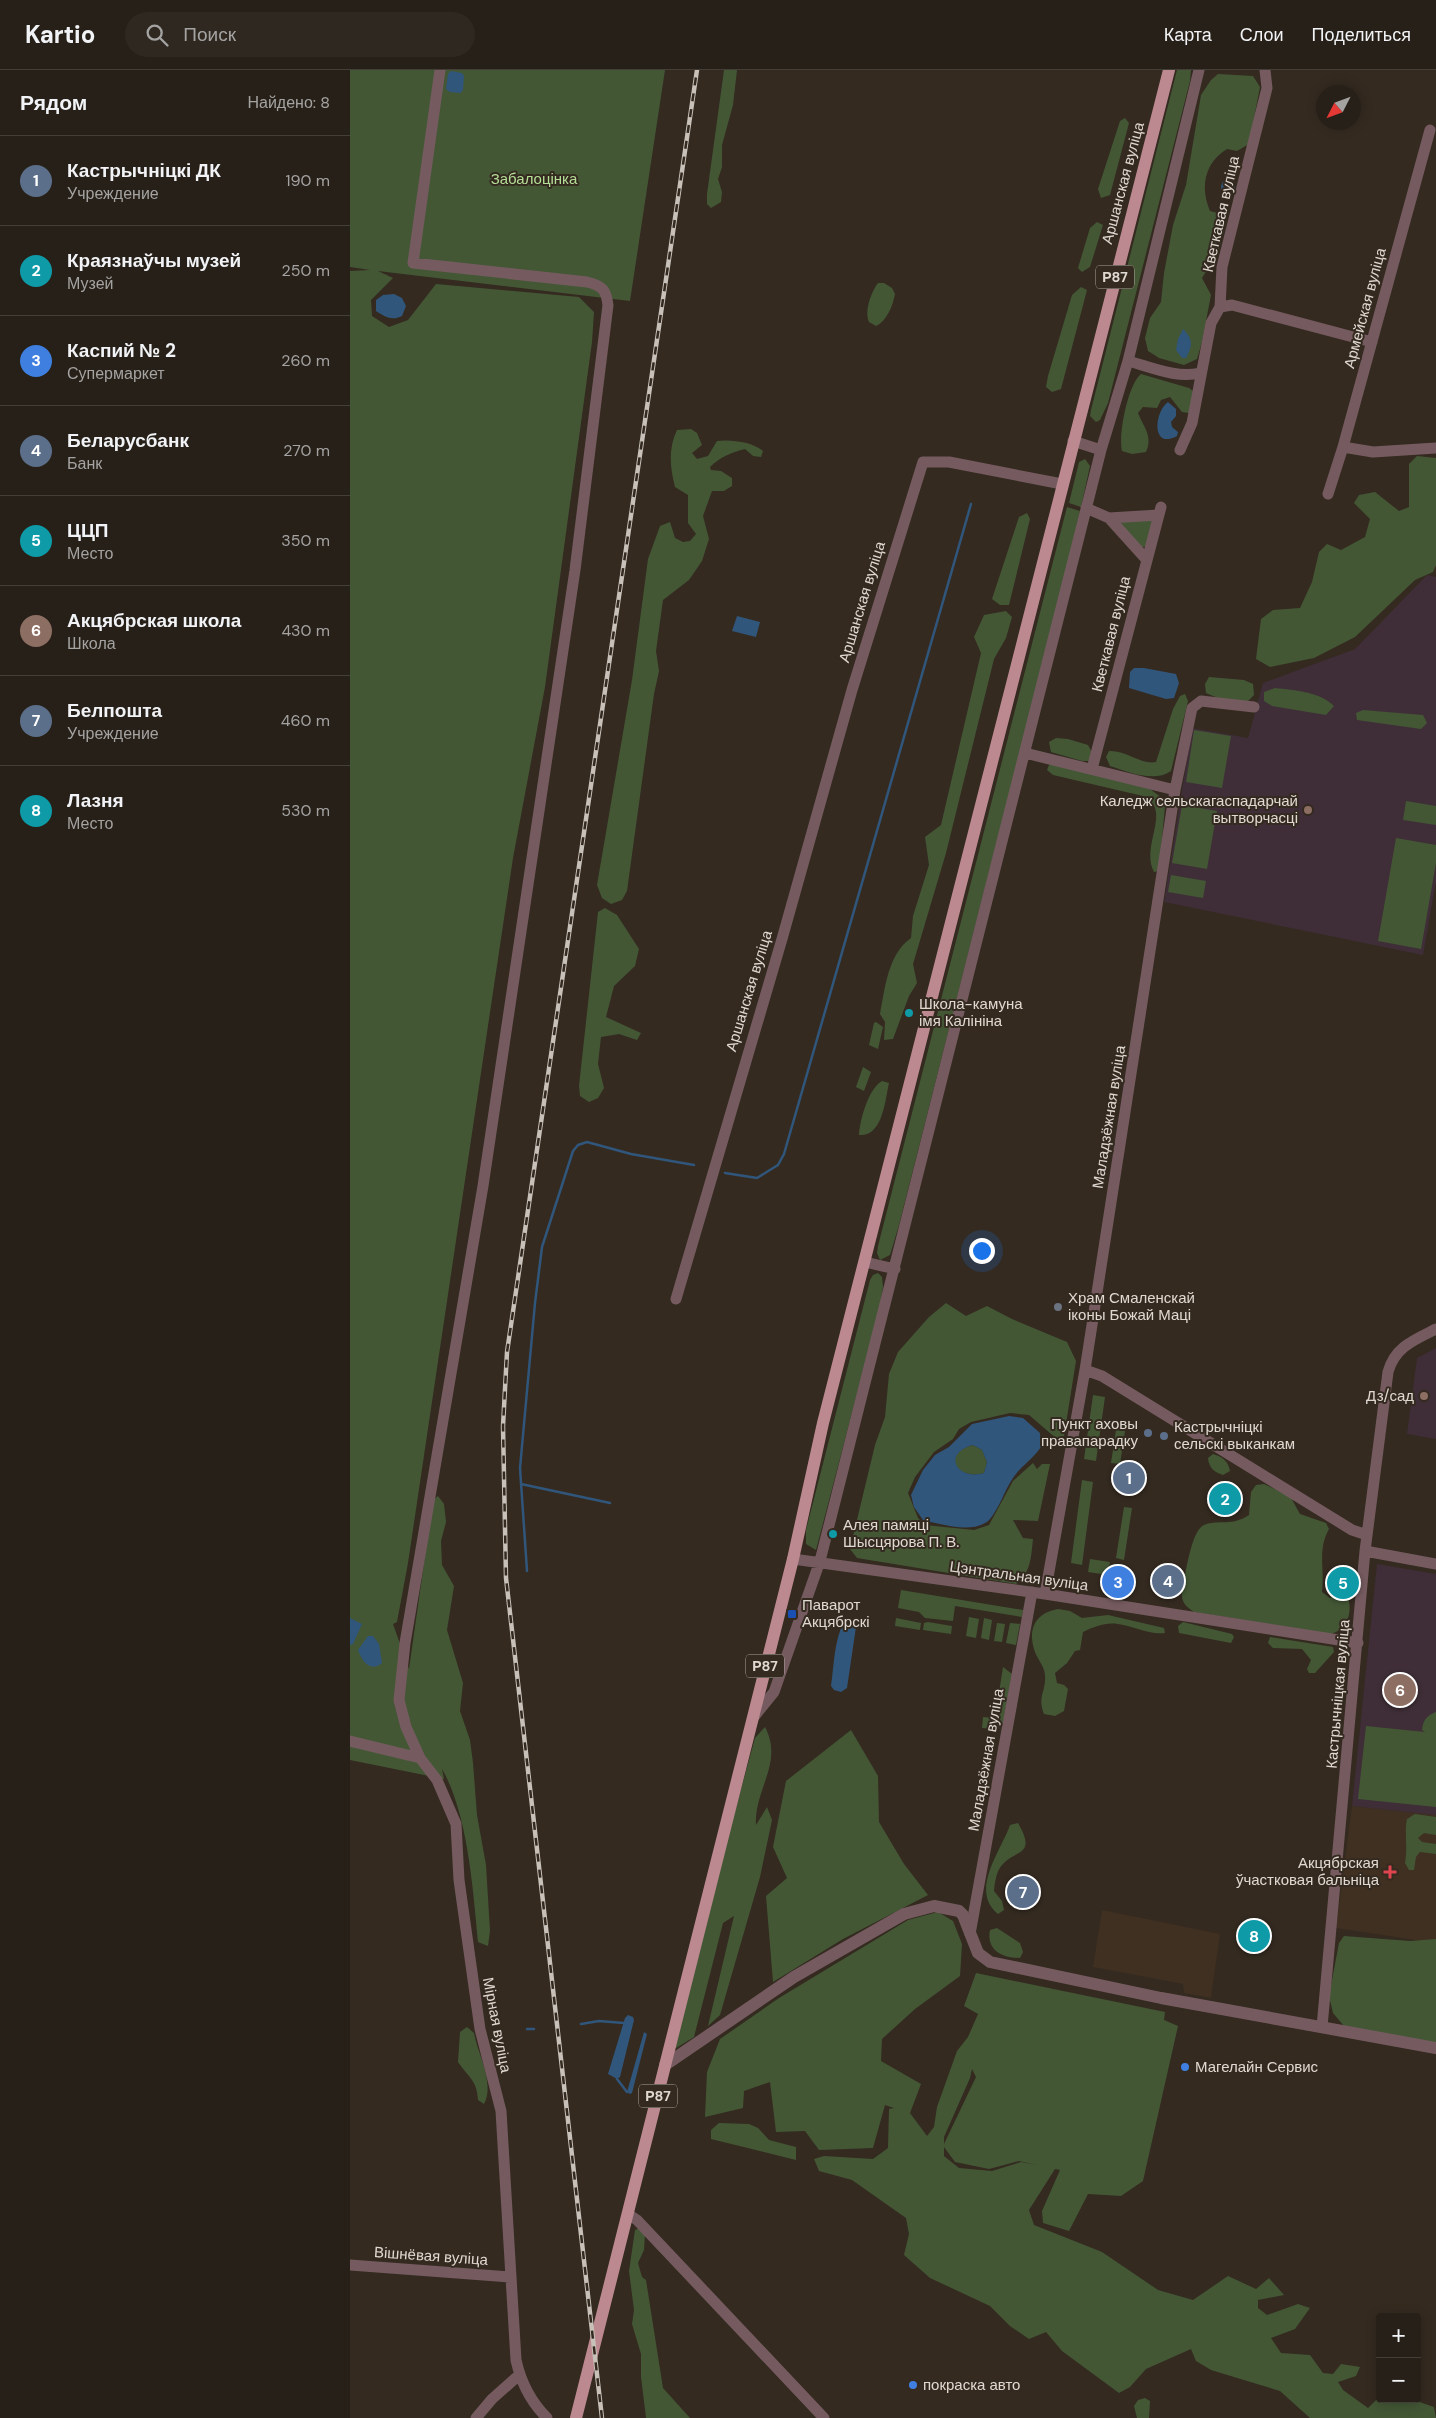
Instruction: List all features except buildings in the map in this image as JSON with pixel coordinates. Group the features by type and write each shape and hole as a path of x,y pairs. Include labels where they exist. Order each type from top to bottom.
{"main road":[{"name":"Аршанская вуліца","path":"1062,484 1169,70"},
{"name":"Р87","path":"576,2418 793,1559 823,1423 1062,484"}],"street":[{"name":"Мірная вуліца","path":"440,70 413,263 600,285 606,290 608,306 575,570 483,1186 405,1642 399,1700 406,1727 420,1758 437,1780 456,1824 459,1880 480,2029 501,2111 505,2149 510,2277 519,2375 536,2407 548,2418"},
{"path":"753,1718 774,1692 820,1562 1086,508 1101,450 1128,361 1199,70"},
{"name":"Кветкавая вуліца","path":"1180,450 1192,422 1211,323 1220,306 1222,267 1267,88 1265,70"},
{"name":"Армейская вуліца","path":"1328,494 1344,447 1430,130"},
{"path":"1220,306 1232,305 1372,342"},
{"path":"1128,361 1181,374 1200,373"},
{"path":"1073,441 1101,450"},
{"path":"1344,447 1373,452 1436,448"},
{"name":"Аршанская вуліца","path":"676,1300 782,939 852,690 923,462 949,462 1062,484"},
{"path":"1086,508 1109,518 1146,559"},
{"name":"Кветкавая вуліца","path":"1092,769 1160,511 1109,518"},
{"name":"Маладзёжная вуліца","path":"1045,1594 1085,1370 1175,790 1192,708 1201,701 1254,707"},
{"path":"1025,753 1175,790"},
{"path":"865,1262 895,1269"},
{"name":"Кастрычніцкая вуліца","path":"1322,2028 1365,1551 1391,1361 1404,1346 1436,1329"},
{"path":"1085,1370 1102,1376 1352,1530 1367,1535"},
{"path":"1365,1551 1436,1564"},
{"name":"Цэнтральная вуліца","path":"793,1559 1032,1592 1358,1643"},
{"name":"Маладзёжная вуліца","path":"970,1934 1032,1592"},
{"path":"350,1741 420,1758"},
{"path":"665,2065 794,1977 904,1914 934,1906 959,1911 977,1902"},
{"path":"959,1911 967,1921 978,1953 990,1962 1161,1998 1436,2048"},
{"path":"628,2214 637,2220 824,2418"},
{"name":"Вішнёвая вуліца","path":"350,2265 510,2277"},
{"path":"476,2418 492,2399 519,2375"}],"shaded area":[{"name":"Каледж сельскагаспадарчай вытворчасці","path":"1427,575 1436,577 1436,881 1423,955 1164,902 1192,728 1248,738 1263,683 1355,649"},
{"name":"Дз/сад","path":"1436,1348 1436,1439 1407,1434 1417,1358"},
{"path":"1377,1564 1436,1574 1436,1815 1352,1806"},
{"name":"Акцябрская ўчастковая бальніца","path":"1352,1806 1436,1815 1436,1943 1336,1928"},
{"path":"1102,1910 1220,1934 1211,1998 1184,1993 1183,1984 1093,1967"}],"green space":[{"name":"Забалоцінка","path":"350,70 665,70 630,301 378,271 393,278 371,300 372,316 389,327 408,320 436,284 579,297 594,312 592,342 545,687 513,858 408,1563 397,1622 393,1624 409,1669 433,1500 438,1496 444,1504 446,1522 441,1541 442,1565 454,1586 447,1630 463,1683 460,1711 470,1740 477,1815 486,1865 490,1931 488,1946 478,1942 468,1853 458,1808 442,1769 444,1779 350,1760 350,271 370,270 350,267"},
{"path":"724,70 737,70 733,105 722,145 722,167 718,179 722,192 721,202 711,208 707,204 707,194"},
{"path":"1177,70 1191,70 1190,81 1108,403 1100,420 1096,422 1090,416 1091,410"},
{"path":"1218,74 1253,76 1260,87 1249,144 1237,151 1227,149 1219,155 1213,161 1206,177 1205,194 1210,211 1221,214 1226,223 1215,265 1207,270 1202,278 1211,295 1197,359 1184,365 1159,358 1148,351 1145,338 1150,318 1161,302 1164,273 1173,225 1186,185 1201,95 1211,80"},
{"path":"1125,118 1129,123 1110,195 1101,198 1098,189 1120,121"},
{"path":"1097,222 1103,225 1090,267 1082,272 1078,268 1090,228"},
{"path":"878,283 884,283 892,288 895,294 886,317 876,326 869,322 867,313 873,291"},
{"path":"1081,287 1087,290 1061,389 1052,392 1046,387 1048,376 1072,295"},
{"path":"1141,374 1189,388 1193,391 1189,413 1182,412 1170,397 1161,400 1157,408 1143,407 1138,413 1147,432 1148,446 1146,452 1132,454 1122,451 1121,434 1128,399 1136,380"},
{"path":"691,429 697,433 702,445 692,453 697,459 708,456 717,441 742,442 754,445 763,451 761,457 753,456 745,449 740,450 722,458 710,467 711,470 721,471 732,478 732,486 724,491 712,491 703,516 709,539 702,561 689,580 663,600 656,651 659,671 654,694 627,891 622,900 611,904 602,898 597,885 632,680 648,559 660,526 670,522 675,538 683,542 690,541 696,534 688,523 688,495 675,487 671,465 672,444 677,430"},
{"path":"1417,456 1436,458 1436,565 1433,572 1415,580 1355,637 1314,658 1270,667 1256,659 1261,619 1273,610 1300,608 1312,582 1319,552 1327,544 1341,550 1365,537 1370,519 1354,503 1359,495 1375,492 1399,511 1409,507 1409,464"},
{"path":"1085,459 1090,466 1081,507 1069,503 1079,462"},
{"path":"1067,507 1080,511 1063,582 899,1225 890,1255 880,1260 877,1253 878,1246"},
{"path":"1027,513 1030,519 1009,605 1000,605 992,599 1019,517"},
{"path":"1150,518 1154,524 1146,546 1141,548 1117,521"},
{"path":"1006,611 1012,617 1006,638 994,659 946,853 913,964 917,983 909,996 893,1039 884,1040 885,1022 880,1014 886,983 892,962 897,953 911,938 913,916 929,865 925,837 941,825 981,653 974,637 984,615"},
{"path":"1209,677 1244,680 1253,684 1254,695 1248,701 1243,701 1226,700 1206,693 1205,684"},
{"path":"1275,688 1314,695 1334,706 1326,715 1272,706 1264,701 1264,692"},
{"path":"1185,694 1188,701 1171,771 1157,776 1149,776 1110,766 1106,757 1109,751 1115,751 1145,761 1156,762 1173,709 1180,696"},
{"path":"1363,710 1423,715 1427,723 1421,729 1357,720 1356,713"},
{"path":"1194,730 1231,736 1222,788 1186,782"},
{"path":"1056,738 1068,739 1088,745 1093,754 1091,761 1082,761 1051,752 1049,742"},
{"path":"1049,765 1056,765 1150,789 1162,798 1165,806 1159,871 1154,872 1151,863 1150,854 1156,811 1151,802 1143,796 1053,775 1047,770"},
{"path":"1406,801 1436,806 1436,825 1403,820"},
{"path":"1182,805 1217,811 1207,869 1172,863"},
{"path":"1396,838 1436,845 1436,863 1421,949 1378,941"},
{"path":"1171,875 1206,881 1203,898 1168,892"},
{"path":"605,908 617,915 639,949 635,966 614,986 606,1017 641,1033 637,1040 619,1034 601,1037 598,1064 604,1088 598,1098 589,1102 580,1096 579,1086 598,912"},
{"path":"876,1022 883,1027 878,1049 869,1045 874,1023"},
{"path":"863,1067 871,1072 864,1091 856,1087"},
{"path":"882,1081 889,1083 878,1124 867,1134 859,1135 863,1113 869,1098 877,1085"},
{"path":"878,1273 882,1277 883,1287 880,1306 816,1550 806,1544 806,1530 870,1280 873,1275"},
{"path":"946,1303 966,1316 987,1306 1012,1319 1067,1342 1076,1361 1064,1436 1057,1439 1029,1415 1010,1413 971,1422 959,1429 953,1439 934,1452 915,1477 908,1493 918,1518 925,1525 974,1530 989,1525 1013,1481 1033,1463 1037,1469 1042,1464 1050,1464 1038,1521 1013,1520 1023,1538 1033,1539 1031,1558 1027,1570 1025,1575 1016,1584 857,1558 850,1549 875,1445 885,1417 889,1374 898,1352 929,1317"},
{"path":"1093,1395 1105,1397 1096,1461 1084,1459"},
{"path":"1116,1430 1125,1431 1120,1464 1111,1463"},
{"path":"973,1445 982,1450 987,1462 984,1473 966,1473 956,1465 955,1459 957,1454"},
{"path":"1213,1454 1224,1460 1230,1471 1223,1475 1212,1469 1208,1458"},
{"path":"1082,1480 1093,1482 1082,1565 1071,1563"},
{"path":"1264,1484 1290,1496 1300,1514 1326,1523 1329,1529 1322,1552 1322,1592 1330,1598 1342,1589 1347,1593 1350,1606 1346,1624 1337,1632 1331,1634 1194,1612 1183,1601 1182,1591 1189,1555 1199,1529 1210,1523 1236,1521 1249,1515 1251,1492 1256,1485"},
{"path":"1124,1507 1132,1508 1124,1560 1116,1558"},
{"path":"1090,1559 1110,1562 1108,1575 1088,1572"},
{"path":"901,1590 1023,1610 1022,1617 955,1606 953,1621 925,1618 919,1612 898,1608"},
{"path":"1058,1609 1070,1611 1082,1618 1108,1615 1164,1628 1165,1633 1147,1632 1124,1625 1113,1624 1100,1625 1083,1632 1080,1650 1075,1651 1067,1663 1055,1673 1057,1683 1064,1685 1068,1689 1064,1711 1055,1716 1044,1714 1041,1703 1045,1673 1035,1652 1032,1637 1035,1624 1039,1619 1044,1614"},
{"path":"969,1617 979,1619 976,1638 966,1636"},
{"path":"896,1618 921,1623 920,1630 895,1626"},
{"path":"984,1618 992,1620 989,1640 981,1638"},
{"path":"1183,1622 1232,1634 1234,1637 1231,1643 1179,1633 1178,1626"},
{"path":"924,1623 952,1626 951,1634 923,1630"},
{"path":"997,1623 1005,1624 1002,1642 994,1641"},
{"path":"1010,1623 1020,1624 1016,1645 1006,1643"},
{"path":"1270,1637 1333,1647 1334,1652 1315,1673 1309,1673 1307,1669 1311,1660 1302,1649 1273,1648 1268,1643"},
{"path":"1003,1667 1012,1674 1003,1723 997,1729 982,1728 983,1717 995,1718"},
{"path":"1436,1712 1436,1807 1358,1799 1366,1726 1425,1732 1422,1730 1424,1721 1428,1716"},
{"path":"765,1727 770,1740 770,1764 759,1800 756,1825 767,1807 772,1820 760,1877 720,2015 708,2026 734,1916 723,1923 694,2037 673,2050 695,1958 755,1738"},
{"path":"851,1730 878,1776 879,1822 904,1864 928,1895 843,1939 773,1982 766,1896 787,1878 773,1847 786,1781"},
{"path":"1415,1814 1436,1817 1436,1835 1424,1833 1418,1838 1422,1842 1436,1844 1436,1854 1420,1852 1416,1857 1414,1870 1409,1870 1405,1863 1406,1824 1407,1819"},
{"path":"1018,1823 1023,1834 1025,1847 1007,1860 998,1871 994,1891 1002,1901 1004,1910 998,1914 990,1905 986,1894 987,1883 990,1871 1010,1825"},
{"path":"938,1912 953,1921 962,1944 960,1976 915,2009 882,2039 881,2061 921,2084 910,2113 927,2136 934,2127 937,2107 957,2051 968,2037 978,2014 964,2006 976,1973 1165,2012 1164,2020 1178,2026 1143,2181 1121,2196 1088,2194 1069,2231 1043,2223 1042,2211 1060,2170 1055,2169 1029,2210 1034,2225 1102,2252 1158,2290 1193,2300 1228,2276 1256,2289 1269,2278 1284,2295 1258,2300 1258,2308 1267,2315 1298,2304 1310,2308 1295,2329 1271,2338 1281,2353 1310,2355 1323,2373 1333,2374 1341,2364 1360,2367 1356,2376 1338,2382 1343,2390 1368,2408 1376,2400 1376,2403 1421,2402 1434,2407 1436,2418 1310,2418 1280,2391 1211,2370 1196,2361 1191,2349 1146,2369 1130,2387 1119,2393 1062,2351 1046,2332 1029,2339 1010,2326 990,2306 930,2278 904,2255 909,2234 906,2218 852,2180 819,2171 814,2159 824,2156 873,2159 888,2148 889,2109 894,2108 885,2105 873,2148 819,2150 805,2131 776,2132 770,2082 744,2091 743,2108 705,2117 707,2072 720,2039 779,1998 908,1920","holes":["972,2069 976,2077 944,2144 944,2137 970,2078","944,2147 955,2162 989,2169 1019,2161 1037,2165 1021,2162 992,2171 959,2168 944,2156"]},
{"path":"997,1928 1020,1943 1023,1952 1020,1958 1013,1958 996,1951 989,1937 990,1930"},
{"path":"1344,1936 1410,1941 1436,1939 1436,2043 1344,2026 1333,2013 1329,1996 1339,1943"},
{"path":"467,2027 474,2033 487,2078 487,2096 484,2104 478,2100 474,2083 458,2062 460,2032"},
{"path":"719,2123 749,2124 758,2128 769,2140 796,2147 796,2160 711,2139 711,2130"},
{"path":"640,2228 645,2235 644,2250 638,2263 642,2277 646,2280 663,2388 690,2418 646,2418 641,2377 641,2354 632,2324 634,2310 629,2271 635,2230"},
{"path":"1145,2398 1150,2401 1149,2418 1137,2418 1134,2406 1138,2400"}],"water":[{"path":"451,71 462,73 464,76 463,90 460,93 450,92 446,89 448,74"},
{"path":"1225,180 1231,180 1235,187 1231,194 1225,194 1221,190 1221,184"},
{"path":"394,294 402,298 406,306 402,316 389,318 376,311 376,300 383,295"},
{"path":"1183,329 1191,342 1186,358 1182,358 1176,350 1178,339"},
{"path":"1168,402 1176,409 1176,416 1171,422 1172,427 1178,432 1177,436 1169,439 1163,438 1159,434 1158,428 1160,414"},
{"path":"737,616 760,622 756,637 732,631"},
{"path":"1134,668 1176,674 1179,683 1174,698 1166,699 1129,688 1130,672"},
{"path":"1009,1416 1023,1418 1040,1433 1041,1447 1016,1474 990,1519 984,1524 958,1527 923,1520 914,1507 911,1495 923,1470 935,1455 949,1447 972,1424","holes":["973,1445 982,1450 987,1462 984,1473 966,1473 956,1465 955,1459 963,1449"]},
{"path":"350,1618 362,1624 353,1644 350,1645"},
{"path":"849,1621 856,1627 847,1688 841,1692 834,1690 831,1686 838,1637 844,1622"},
{"path":"368,1636 373,1636 379,1644 382,1663 378,1666 374,1667 367,1664 358,1650"},
{"path":"628,2015 633,2017 634,2020 620,2077 617,2079 608,2074 625,2018"},
{"path":"644,2032 647,2034 632,2093 630,2094 627,2092"}],"waterway":[{"path":"725,1173 757,1178 778,1165 784,1154 971,504"},
{"path":"527,1571 520,1468 535,1303 542,1247 573,1151 578,1145 587,1142 631,1154 694,1165"},
{"path":"521,1484 610,1503"},
{"path":"581,2024 599,2021 624,2023"},
{"path":"527,2029 534,2029"},
{"path":"617,2079 627,2092"}],"railway":[{"path":"602,2418 506,1578 503,1426 507,1352 697,70"}],"place":[{"name":"Каледж сельскагаспадарчай вытворчасці","path":"1308,810"},
{"name":"Школа-камуна імя Калініна","path":"909,1013"},
{"name":"Храм Смаленскай іконы Божай Маці","path":"1058,1307"},
{"name":"Дз/сад","path":"1424,1396"},
{"name":"Пункт аховы правапарадку","path":"1148,1433"},
{"name":"Кастрычніцкі сельскі выканкам","path":"1164,1436"},
{"name":"Кастрычніцкі ДК","path":"1129,1478"},
{"name":"Краязнаўчы музей","path":"1225,1499"},
{"name":"Алея памяці Шысцярова П. В.","path":"833,1534"},
{"name":"Беларусбанк","path":"1168,1581"},
{"name":"Каспий № 2","path":"1118,1582"},
{"name":"ЦЦП","path":"1343,1583"},
{"name":"Паварот Акцябрскі","path":"792,1614"},
{"name":"Акцябрская школа","path":"1400,1690"},
{"name":"Акцябрская ўчастковая бальніца","path":"1390,1872"},
{"name":"Белпошта","path":"1023,1892"},
{"name":"Лазня","path":"1254,1936"},
{"name":"Магелайн Сервис","path":"1185,2067"},
{"name":"покраска авто","path":"913,2385"}]}
